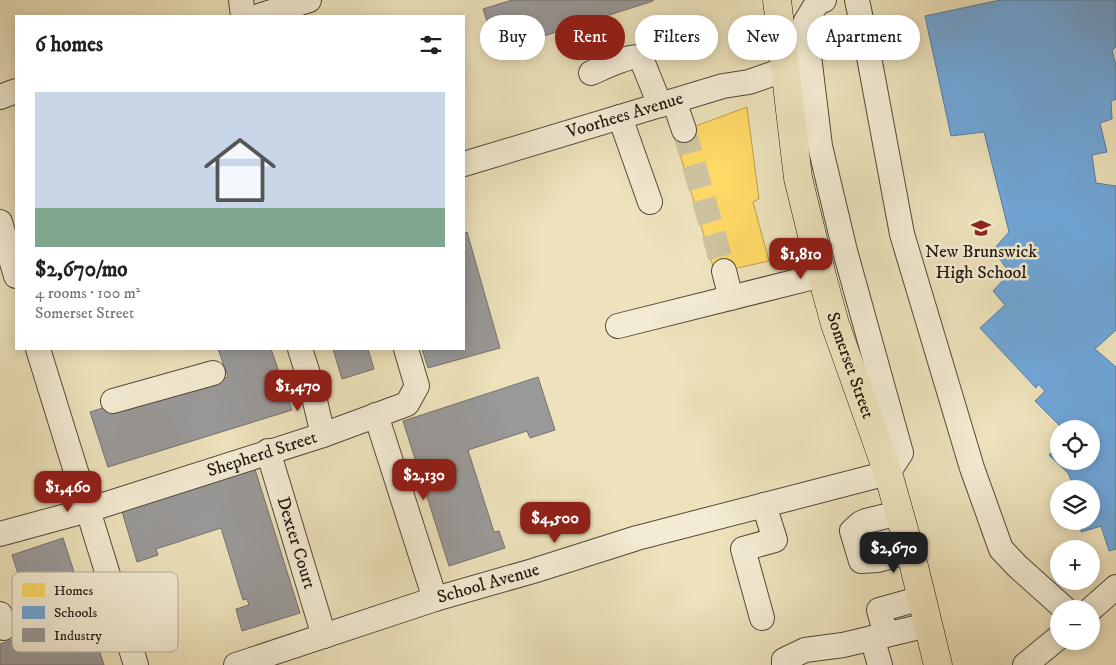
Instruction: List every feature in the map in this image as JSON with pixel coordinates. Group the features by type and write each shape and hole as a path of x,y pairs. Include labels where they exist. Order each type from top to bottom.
{"main road":[{"name":"Somerset Street","path":"776,0 798,178 835,324 888,473 910,551 938,665"}],"street":[{"path":"241,0 243,15"},
{"path":"262,15 309,0"},
{"path":"824,0 817,3 805,22 820,146 845,251 901,453 888,473"},
{"path":"857,0 902,234 972,468 1001,549 1055,600"},
{"path":"591,73 630,58 641,58 684,130"},
{"name":"Voorhees Avenue","path":"465,164 723,86 749,82 786,69"},
{"path":"0,96 15,92"},
{"path":"620,117 650,202"},
{"path":"7,229 15,271"},
{"path":"724,271 731,298"},
{"path":"618,326 814,277 823,280"},
{"path":"42,350 107,572"},
{"path":"300,350 310,380 323,435"},
{"name":"Shepherd Street","path":"0,534 88,510 323,435 407,404 417,386 406,350"},
{"path":"113,400 213,373"},
{"path":"376,415 435,599"},
{"name":"Dexter Court","path":"268,451 324,636"},
{"name":"School Avenue","path":"236,665 435,599 533,571 637,538 888,473"},
{"path":"762,618 743,549 775,540 764,505"},
{"path":"899,513 860,523 852,530 861,561 880,560 910,551"},
{"path":"1100,601 1116,587"},
{"path":"880,665 879,610 922,598"},
{"path":"784,665 784,660 805,650 843,645 928,625"},
{"path":"1025,665 1050,644"},
{"path":"132,652 136,665"}],"building: Homes":[{"path":"747,107 759,199 753,202 769,261 715,273 674,134"}],"building: Schools":[{"path":"1000,0 1116,0 1116,47 1112,50 1116,66 1116,99 1111,101 1112,119 1100,123 1107,152 1092,155 1096,183 1116,186 1116,330 1095,349 1116,367 1116,549 1109,551 1100,526 1100,480 1071,480 1065,470 1100,470 1100,420 1054,420 1035,401 1045,391 1038,384 1036,388 980,328 1005,305 993,291 1010,273 993,250 1009,232 984,132 951,136 925,16"}],"building: Industry":[{"path":"512,0 653,0 609,15 555,15 555,32 545,36 545,15 485,15 483,9"},
{"path":"467,232 500,348 428,368 422,350 465,350 465,233"},
{"path":"218,350 271,350 292,410 108,467 90,412 112,405 115,412 228,377"},
{"path":"333,350 368,350 374,369 342,379"},
{"path":"538,377 555,430 530,438 527,431 468,450 494,532 499,531 505,548 449,566 403,421"},
{"path":"254,466 300,613 242,631 236,609 249,605 247,599 243,600 221,528 156,549 158,555 137,562 121,508"},
{"path":"63,538 74,572 18,572 12,555"},
{"path":"12,640 12,652 100,652 104,665 0,665 0,644"}],"tunnel":[{"path":"684,130 724,271"}],"place":[{"name":"New Brunswick High School","path":"981,228"}]}
